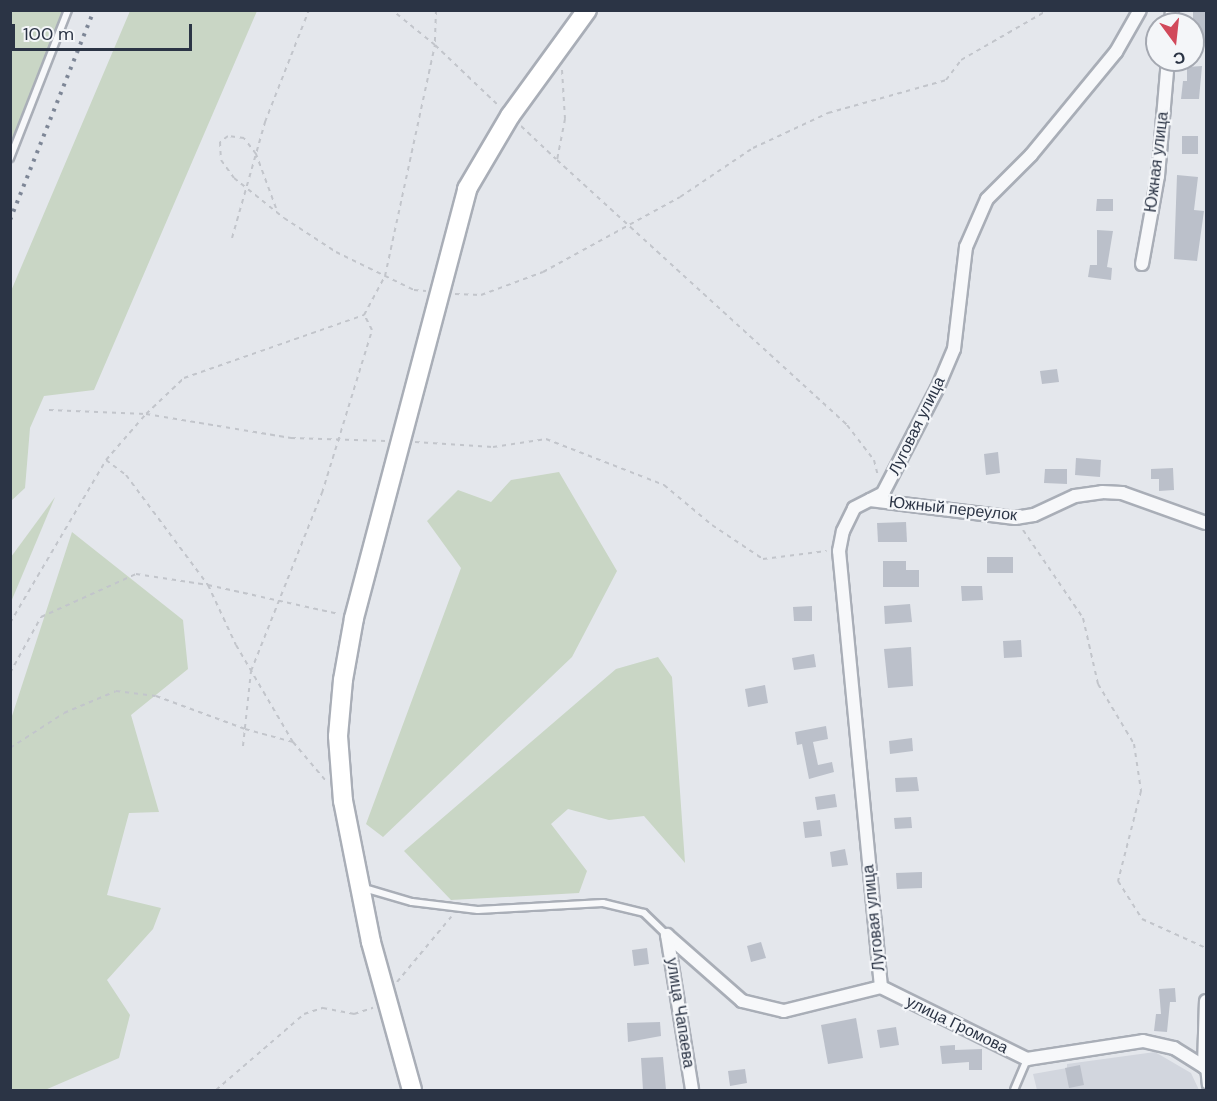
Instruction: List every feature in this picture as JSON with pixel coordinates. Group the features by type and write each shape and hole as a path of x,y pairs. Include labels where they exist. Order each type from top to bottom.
{"street":[{"path":"412,1090 360,889 343,801 338,736 354,618 437,291 467,189 510,116 587,10"},
{"name":"Луговая улица","path":"881,987 839,551 843,531 854,508 883,493 908,450 954,349 966,247 987,199 1031,155 1116,52 1140,10"},
{"name":"Южная улица","path":"1142,264 1158,176 1167,72"},
{"name":"Южный переулок","path":"870,500 1014,518 1034,515 1075,496 1102,492 1122,493 1206,523"},
{"path":"667,935 742,1001 784,1011 881,987"},
{"name":"улица Чапаева","path":"667,935 692,1090"},
{"name":"улица Громова","path":"881,987 1027,1059 1143,1041 1174,1048 1205,1067"},
{"path":"1205,1067 1206,1001"}],"lane":[{"path":"10,158 68,10"},
{"path":"360,889 366,887 412,902 458,908 554,909 603,903 644,913 667,935"},
{"path":"1014,1090 1027,1059"},
{"path":"1205,1067 1206,1084"}],"path":[{"path":"232,238 256,154 309,10"},
{"path":"392,10 435,45 847,425 874,460 883,493"},
{"path":"10,623 106,460 146,414 184,378 364,315 385,276 435,45 435,10"},
{"path":"276,208 256,154 244,138 228,136 220,142 221,160 234,178 276,208 284,218 336,252 414,290 481,295 543,272 680,197 753,148 828,113 946,80 961,60 1048,10"},
{"path":"558,160 565,118 562,69"},
{"path":"243,746 251,671 322,493 339,441 372,330 364,315"},
{"path":"49,410 146,414 291,438 339,441 401,440 493,447 546,439 664,485 712,525 764,559 796,552 839,551"},
{"path":"106,460 126,475 208,585 251,671 293,742 343,801"},
{"path":"1014,518 1083,618 1098,684 1134,744 1141,791 1118,881 1142,919 1206,948"},
{"path":"10,673 41,617 136,574 208,585 354,618"},
{"path":"10,748 64,713 116,691 156,696 245,729 293,742"},
{"path":"216,1090 304,1014 323,1008 362,1012 371,1010 386,996 458,908"}],"shaded area":[{"path":"1155,1052 1191,1073 1199,1090 1037,1090 1033,1074 1067,1068 1067,1064"}],"green space":[{"path":"11,11 68,11 11,158"},
{"path":"130,11 257,11 94,390 44,396 30,428 25,488 11,501 11,291"},
{"path":"559,472 617,571 572,657 383,837 366,824 461,568 427,521 458,490 491,502 511,480"},
{"path":"55,497 11,602 11,557"},
{"path":"72,532 183,620 188,669 131,715 159,812 129,813 107,895 161,908 153,929 107,980 130,1015 119,1058 45,1090 11,1090 11,719"},
{"path":"658,657 672,677 685,863 644,816 609,820 568,809 551,824 587,871 579,893 451,900 404,851 616,669"}],"building":[{"path":"1193,10 1206,10 1206,43 1205,12 1193,12"},
{"path":"1187,72 1201,72 1199,99 1181,99 1183,81 1187,81"},
{"path":"1182,136 1198,136 1198,154 1182,154"},
{"path":"1177,175 1198,177 1194,210 1204,211 1197,261 1174,259"},
{"path":"1097,199 1113,199 1113,211 1096,211"},
{"path":"1097,230 1113,231 1107,267 1112,268 1111,280 1088,277 1090,265 1097,265"},
{"path":"1057,369 1059,382 1042,384 1040,371"},
{"path":"998,452 1000,473 986,475 984,454"},
{"path":"1076,458 1101,460 1100,477 1075,475"},
{"path":"1173,468 1174,490 1159,491 1159,479 1151,479 1151,469"},
{"path":"1045,469 1067,469 1067,484 1044,483"},
{"path":"906,522 907,542 878,542 877,523"},
{"path":"987,557 1013,557 1013,573 987,573"},
{"path":"883,561 906,561 906,570 919,570 919,587 883,587"},
{"path":"961,586 982,586 983,600 962,601"},
{"path":"910,604 912,622 885,624 884,606"},
{"path":"812,606 812,621 794,621 793,607"},
{"path":"1021,640 1022,657 1004,658 1003,641"},
{"path":"911,647 913,686 888,688 884,649"},
{"path":"814,654 816,667 794,670 792,658"},
{"path":"765,685 768,703 748,707 745,689"},
{"path":"826,726 828,739 813,742 818,765 832,762 834,772 809,779 802,744 797,745 795,732"},
{"path":"912,738 913,751 890,754 889,741"},
{"path":"917,777 919,791 896,792 895,778"},
{"path":"835,794 837,807 817,810 815,797"},
{"path":"911,817 912,828 895,829 894,818"},
{"path":"820,820 822,836 805,838 803,822"},
{"path":"845,849 848,865 832,867 830,852"},
{"path":"922,872 922,888 897,889 896,873"},
{"path":"761,942 766,958 751,962 747,946"},
{"path":"647,948 649,964 634,966 632,950"},
{"path":"1175,988 1176,1002 1170,1002 1167,1032 1154,1031 1156,1014 1161,1014 1159,989"},
{"path":"856,1018 863,1058 828,1064 821,1025"},
{"path":"660,1022 661,1036 628,1042 627,1023"},
{"path":"896,1027 899,1045 880,1048 877,1030"},
{"path":"955,1045 955,1050 982,1049 982,1070 969,1070 969,1062 942,1064 940,1046"},
{"path":"663,1057 666,1090 643,1090 641,1058"},
{"path":"1080,1065 1084,1085 1069,1088 1065,1068"},
{"path":"745,1069 747,1083 730,1086 728,1071"}],"railway":[{"path":"10,220 94,10"}]}
